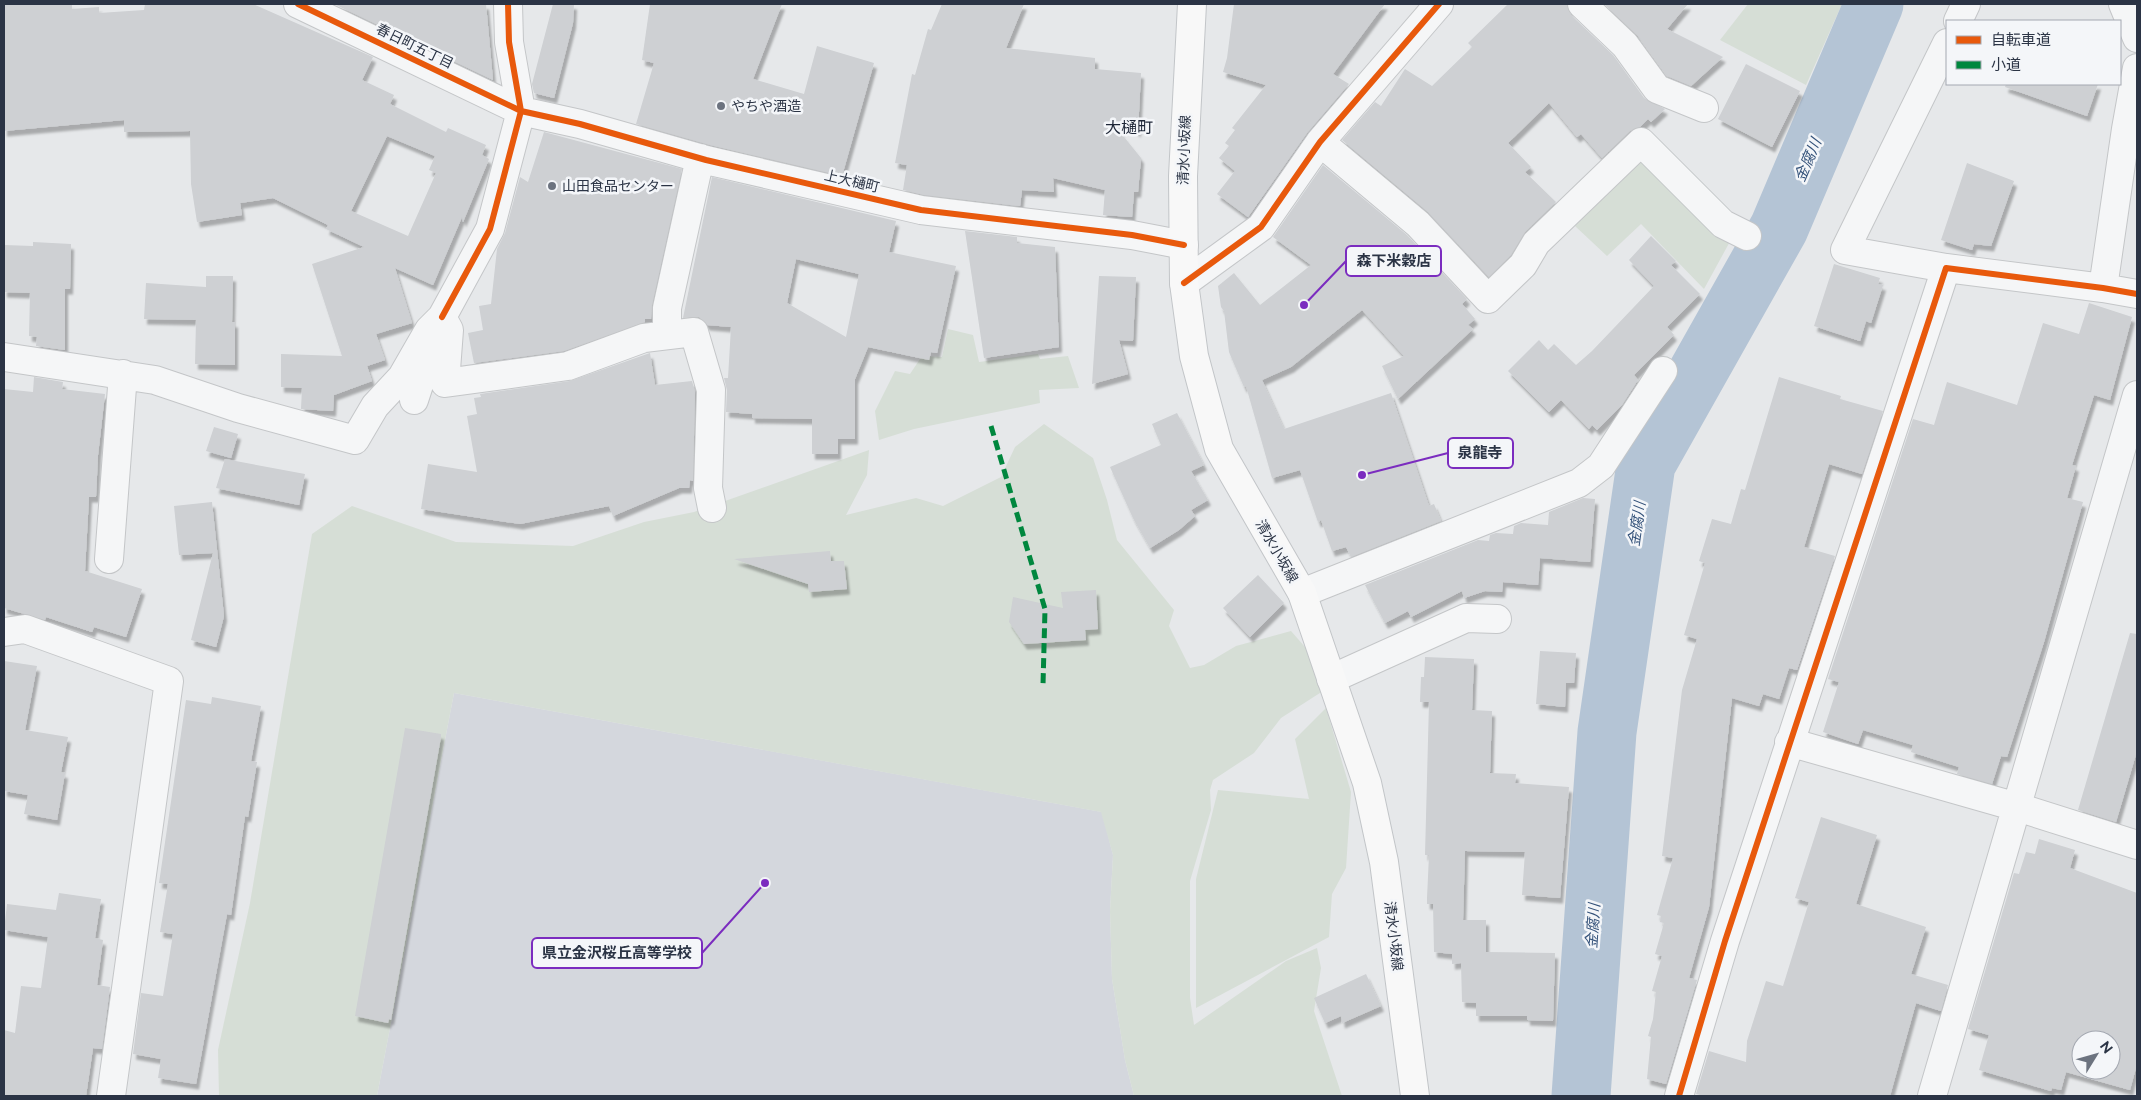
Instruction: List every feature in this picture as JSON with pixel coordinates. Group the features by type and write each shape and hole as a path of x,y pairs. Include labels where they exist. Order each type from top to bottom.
{"main road":[{"name":"清水小坂線","path":"1192,4 1183,176 1184,283 1194,356 1219,449 1302,593 1367,783 1384,862 1415,1096"}],"street":[{"name":"春日町五丁目","path":"298,4 521,111"},
{"path":"4,357 156,380 238,408 355,440 375,406 402,377 429,330 439,320 490,229 521,111 509,42 508,4"},
{"path":"1184,283 1261,227 1320,142 1439,4"},
{"path":"1582,4 1624,46 1656,89 1667,95 1704,108"},
{"path":"1958,20 1966,4"},
{"path":"2123,4 2137,38"},
{"path":"1946,45 1845,250 1946,268 2137,294"},
{"path":"2103,288 2132,127 2137,68"},
{"name":"上大樋町","path":"521,111 580,124 700,158 920,210 1132,235 1184,245"},
{"path":"1320,142 1418,224 1488,299 1523,265 1536,243 1642,142 1723,224 1747,236"},
{"path":"667,335 667,308 700,158"},
{"path":"1679,1096 1725,940 1946,268"},
{"path":"439,320 449,330 446,383 568,366 644,338 694,332 711,390 710,498"},
{"path":"414,400 430,358 439,320"},
{"path":"1302,593 1579,483 1601,466 1663,371"},
{"path":"109,559 123,374"},
{"path":"1932,1096 2137,395"},
{"path":"1331,679 1466,618 1497,619"},
{"path":"4,632 25,628 169,681 110,1096"},
{"path":"1790,742 2017,807 2137,845"}],"shaded area":[{"path":"1748,4 1842,4 1806,85 1720,40"},
{"path":"1635,163 1647,163 1733,236 1704,289 1641,224 1607,256 1575,226"},
{"path":"948,329 973,335 979,362 1038,354 1040,359 1068,356 1079,388 1039,390 1040,403 914,429 879,440 875,411 895,371 910,374 922,356 942,357"},
{"path":"1044,424 1093,458 1107,500 1117,540 1174,610 1169,626 1190,668 1204,665 1236,646 1291,631 1312,655 1323,691 1281,718 1254,753 1213,780 1210,790 1211,810 1190,881 1190,998 1194,1025 1286,961 1317,948 1321,968 1314,1011 1342,1096 1134,1096 1125,1060 1112,979 1110,911 1113,855 1101,812 454,693 377,1096 219,1096 218,1050 250,903 312,534 352,506 456,542 573,546 644,522 694,512 869,450 867,475 846,515 916,498 943,506 1001,477 1015,447"},
{"path":"454,693 1102,812 1113,855 1110,911 1112,979 1125,1060 1134,1096 377,1096"},
{"path":"1326,708 1351,792 1346,868 1332,894 1329,937 1196,1008 1196,879 1218,790 1309,799 1295,739"}],"building":[{"path":"4,4 72,4 72,9 99,7 99,13 144,10 145,4 253,4 373,57 362,80 394,95 390,104 446,132 448,128 486,145 482,155 489,159 463,222 462,217 433,285 395,268 412,323 376,334 385,360 367,366 372,381 334,395 333,411 301,409 302,388 281,387 281,354 342,356 312,264 364,247 326,229 328,225 273,198 240,203 242,215 197,222 191,184 190,131 124,132 124,120 4,131","holes":["387,136 435,156 429,170 436,173 408,236 351,211"]},
{"path":"334,4 486,4 493,80"},
{"path":"553,4 574,4 573,23 554,98 534,93 532,84"},
{"path":"650,4 782,4 753,79 804,94 817,46 874,63 842,176 710,145 636,124 654,63 642,60"},
{"path":"942,4 1024,4 1006,48 1095,58 1095,69 1141,73 1138,132 1128,124 1120,132 1141,158 1138,192 1134,192 1132,217 1103,215 1105,190 1053,178 1054,192 1022,190 1020,206 924,195 903,190 907,165 895,163 912,74 915,75 928,29 931,30"},
{"path":"1234,4 1385,4 1333,74 1349,84 1307,133 1248,217 1217,194 1235,171 1219,158 1229,146 1225,143 1235,130 1232,128 1266,85 1223,72 1227,58"},
{"path":"1508,4 1567,4 1571,15 1613,55 1644,98 1665,109 1651,122 1648,119 1640,127 1630,131 1602,158 1581,134 1577,137 1549,103 1508,143 1531,167 1525,172 1556,202 1525,232 1511,255 1489,277 1428,212 1342,140 1375,102 1381,106 1405,69 1432,86 1472,47 1468,43"},
{"path":"1604,4 1688,4 1667,29 1723,57 1691,86 1667,76 1638,36"},
{"path":"1746,64 1800,91 1772,147 1718,119"},
{"path":"2006,85 2098,85 2087,116 2005,87"},
{"path":"544,132 682,169 652,305 651,319 645,319 645,322 564,351 474,363 468,333 483,330 479,306 491,304 497,249 505,233 520,177 528,182"},
{"path":"1967,163 2014,181 1991,246 1974,244 1972,250 1941,240"},
{"path":"1323,165 1407,235 1467,299 1462,304 1475,319 1468,325 1473,329 1398,399 1382,366 1404,356 1362,310 1291,367 1262,380 1284,429 1391,393 1429,506 1434,504 1441,521 1351,557 1346,547 1332,551 1321,520 1318,522 1300,470 1272,478 1246,386 1244,387 1229,352 1224,311 1221,307 1218,286 1234,273 1260,305 1311,265 1273,237"},
{"path":"712,177 896,221 889,252 956,266 937,353 931,352 929,360 868,347 855,379 855,439 838,439 838,454 812,454 812,419 752,418 752,414 726,412 727,390 724,378 728,378 731,327 707,325 699,317 683,318","holes":["796,259 859,274 846,337 787,303"]},
{"path":"965,231 1017,237 1017,243 1055,247 1059,347 984,358"},
{"path":"1651,236 1676,261 1671,265 1700,294 1667,327 1674,335 1634,375 1638,380 1622,405 1597,430 1592,425 1589,429 1561,400 1549,412 1508,371 1539,340 1548,350 1554,344 1576,365 1592,351 1654,286 1629,260"},
{"path":"33,242 71,244 70,289 65,289 65,350 36,346 37,337 29,336 30,293 4,292 4,245 33,246"},
{"path":"1834,264 1880,278 1878,284 1883,285 1871,323 1866,321 1860,341 1814,326"},
{"path":"206,276 233,276 232,322 235,322 235,365 195,364 196,320 144,319 146,283 206,287"},
{"path":"1099,276 1136,277 1133,341 1119,340 1128,374 1092,384"},
{"path":"2089,303 2132,317 2110,400 2094,395 2072,465 2076,466 2067,498 2083,502 2044,642 2007,757 2001,756 1992,784 1957,774 1959,767 1911,752 1913,745 1863,730 1858,744 1823,732 1839,682 1828,679 1913,419 1934,425 1947,382 2017,405 2043,323 2079,334"},
{"path":"650,353 655,385 692,381 695,392 693,481 690,480 689,488 679,488 613,516 609,506 520,524 421,509 428,464 477,472 467,416 477,414 474,398 481,397 480,394 570,381"},
{"path":"34,377 63,382 62,389 105,394 98,455 96,497 89,497 85,571 142,589 126,637 94,627 92,632 46,617 45,620 4,608 4,389 33,392"},
{"path":"1779,377 1841,396 1840,399 1883,411 1862,474 1829,464 1804,547 1835,556 1797,670 1789,668 1779,699 1763,694 1759,706 1732,698 1709,907 1689,978 1697,980 1666,1084 1647,1079 1651,1037 1648,1036 1653,1019 1656,992 1652,991 1662,956 1655,954 1664,923 1660,922 1661,916 1657,915 1673,858 1662,856 1682,690 1697,639 1684,635 1705,563 1699,561 1712,519 1731,524 1741,489 1745,490"},
{"path":"1177,413 1204,465 1191,471 1208,500 1191,510 1195,516 1179,530 1150,548 1133,518 1110,467 1161,445 1152,424"},
{"path":"214,427 238,434 231,458 206,451"},
{"path":"225,459 305,474 299,505 216,488"},
{"path":"1583,498 1595,499 1590,562 1540,558 1538,585 1503,582 1502,592 1485,591 1464,598 1462,591 1411,617 1408,611 1385,623 1365,585 1478,540 1489,541 1490,535 1496,533 1513,534 1514,526 1521,523 1548,525 1549,512"},
{"path":"212,502 224,616 216,647 191,640 213,553 179,555 174,506"},
{"path":"830,551 831,561 844,561 847,589 809,592 808,584 734,559"},
{"path":"1258,575 1284,603 1250,637 1223,608"},
{"path":"1096,590 1098,629 1085,630 1086,640 1024,644 1009,622 1013,597 1063,608 1061,592"},
{"path":"2130,633 2137,634 2137,751 2116,822 2078,810"},
{"path":"1540,651 1576,653 1574,683 1566,683 1565,707 1536,704"},
{"path":"1425,657 1474,659 1472,710 1492,711 1490,773 1516,774 1515,783 1569,787 1560,898 1522,895 1525,852 1465,851 1463,920 1486,920 1486,952 1555,953 1553,1021 1527,1020 1527,1016 1476,1016 1476,1003 1462,1002 1461,963 1452,964 1452,954 1434,952 1433,904 1427,904 1429,855 1425,855 1429,702 1420,702 1421,677 1424,677"},
{"path":"4,661 37,666 25,730 68,737 61,772 65,773 57,820 24,814 28,795 4,791"},
{"path":"212,697 261,706 251,761 257,762 248,817 245,816 231,915 227,914 196,1084 158,1078 161,1059 133,1054 141,993 163,996 173,934 160,932 168,884 159,883 186,700 211,704"},
{"path":"405,728 441,734 441,737 391,1020 389,1019 388,1023 355,1016"},
{"path":"1821,817 1877,835 1856,904 1926,927 1911,974 1948,985 1941,1011 1916,1003 1890,1096 1705,1096 1696,1094 1709,1051 1746,1062 1747,1041 1766,981 1783,986 1809,902 1795,898"},
{"path":"2039,839 2075,850 2070,868 2137,893 2137,1064 2130,1090 2094,1080 2121,1080 2121,1030 2071,1030 2071,1073 2066,1072 2061,1090 2052,1088 2051,1091 1979,1070 1989,1035 1968,1029 2014,873 2019,874 2026,852 2035,854"},
{"path":"59,893 101,899 95,938 103,940 97,985 110,987 102,1049 93,1048 86,1096 4,1096 4,1030 15,1033 21,986 41,988 48,937 4,930 7,904 56,910"},
{"path":"1366,974 1381,1006 1342,1023 1341,1016 1325,1023 1314,998"}],"waterway":[{"name":"金腐川","path":"1581,1096 1607,732 1646,464 1779,228 1874,4"}],"marked path":[{"path":"991,426 1045,609 1043,685"}],"cycle path":[{"path":"298,4 521,111 580,124 706,160 921,210 1132,235 1184,245"},
{"path":"442,317 490,229 521,111 509,42 508,4"},
{"path":"1184,283 1261,227 1320,142 1439,4"},
{"path":"1679,1096 1725,941 1946,268 2137,294"}],"place":[{"name":"やちや酒造","path":"721,106"},
{"name":"山田食品センター","path":"552,186"},
{"name":"森下米穀店","path":"1304,305"},
{"name":"泉龍寺","path":"1362,475"},
{"name":"県立金沢桜丘高等学校","path":"765,883"}],"district":[{"name":"大樋町","path":"1129,127"}]}
